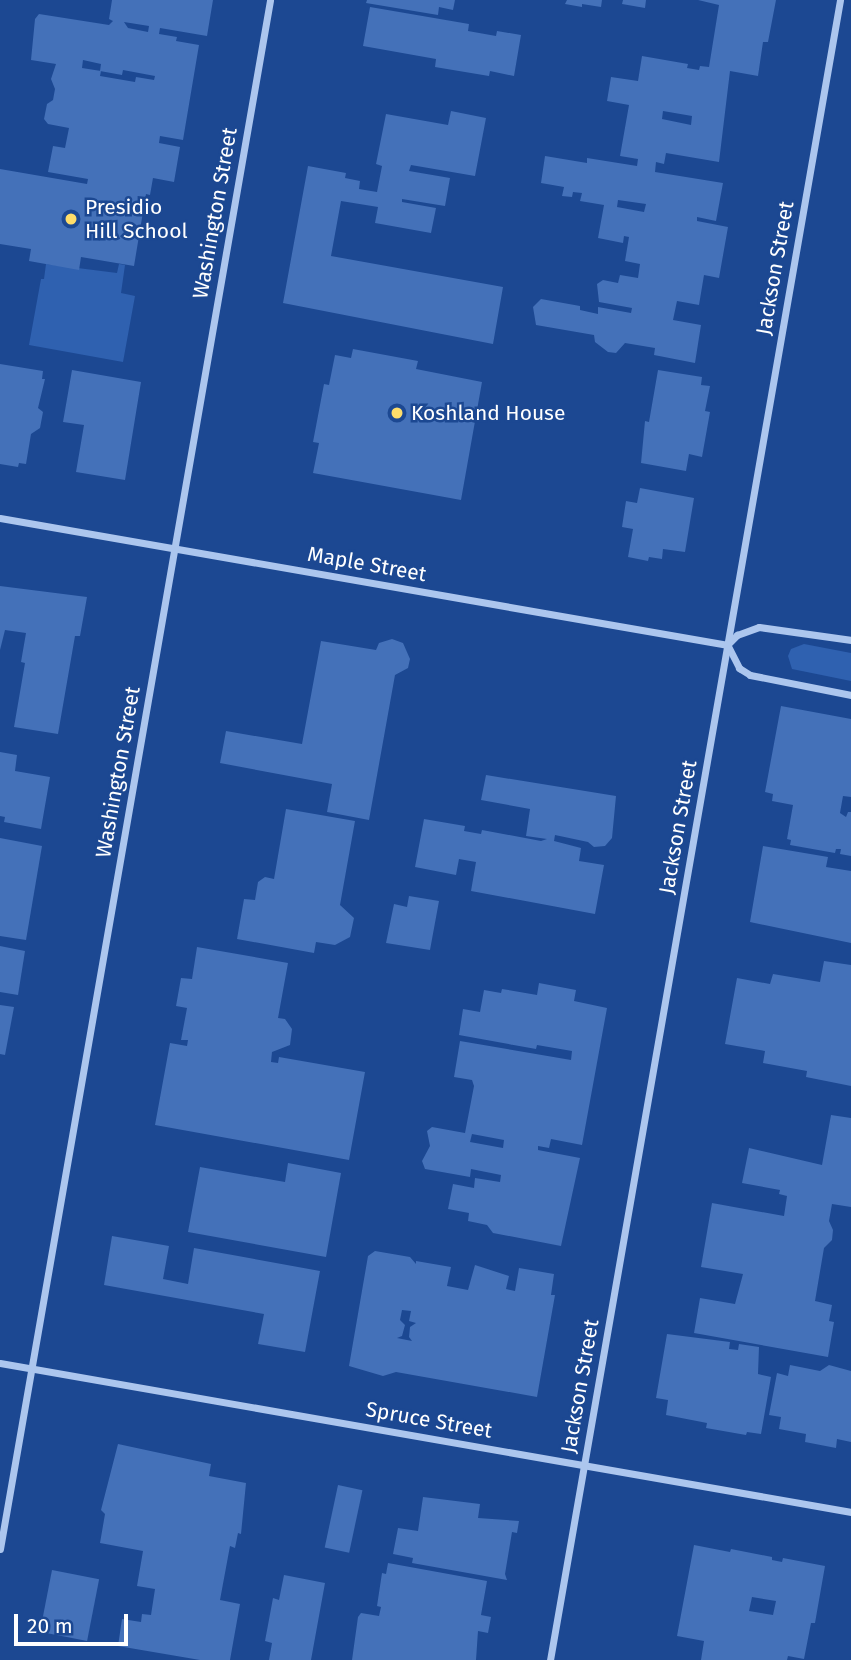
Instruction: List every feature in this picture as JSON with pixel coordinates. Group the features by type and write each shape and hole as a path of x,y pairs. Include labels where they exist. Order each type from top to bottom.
{"street":[{"name":"Washington Street","path":"0,1549 270,0"},
{"name":"Jackson Street","path":"550,1660 840,0"},
{"name":"Maple Street","path":"0,518 728,645"},
{"path":"851,640 759,626 737,635 728,645 739,668 750,675 851,695"},
{"name":"Spruce Street","path":"0,1363 851,1512"}],"shaded area":[{"path":"46,264 117,273 119,264 125,265 121,293 135,296 123,362 29,345"},
{"path":"804,644 851,653 851,681 792,669 788,656 791,649"}],"building":[{"path":"112,0 213,0 207,36 160,28 159,34 177,37 176,41 199,45 183,140 160,136 159,143 180,147 174,182 153,178 150,195 146,194 134,266 81,257 79,270 29,261 31,249 0,244 0,169 87,184 88,179 48,172 53,146 65,148 69,128 48,124 44,119 47,104 53,100 55,89 51,79 56,64 31,60 35,19 39,14 109,25 113,21 109,19","holes":["124,22 149,26 148,32 128,28","83,60 101,64 100,71 82,68","123,70 155,76 154,80 136,77 135,82 100,76 101,71 122,75"]},
{"path":"367,0 455,0 453,10 439,7 438,15 366,3"},
{"path":"567,0 602,0 601,7 582,4 582,7 565,4"},
{"path":"623,0 646,0 645,8 622,4"},
{"path":"698,0 776,0 768,42 763,42 758,76 730,71 719,162 666,153 664,164 656,162 655,172 723,183 716,221 697,217 697,221 728,227 719,278 704,275 699,305 677,301 673,320 701,325 695,363 654,355 655,348 625,343 616,353 608,352 595,342 594,335 536,325 533,307 541,299 580,306 580,310 598,314 598,307 631,313 632,308 599,302 597,284 603,280 618,283 620,275 638,278 640,264 625,261 629,237 624,236 623,243 598,238 604,205 580,201 582,193 573,192 572,197 562,196 564,187 541,183 545,156 587,163 587,158 637,166 638,159 620,156 629,105 607,101 611,77 638,81 642,56 688,64 687,68 699,70 700,66 709,67 719,5","holes":["663,111 692,116 691,125 662,119","618,200 646,204 644,212 617,207"]},
{"path":"370,7 469,24 468,31 496,36 497,31 521,35 514,76 490,71 489,76 435,67 436,59 363,46"},
{"path":"451,111 486,118 475,176 411,165 409,171 450,178 445,206 402,199 402,202 436,208 431,233 375,223 378,207 341,201 331,256 503,287 493,344 283,303 308,166 346,173 345,178 360,181 359,189 377,192 382,166 376,164 386,114 448,125"},
{"name":"Koshland House","path":"353,349 418,361 416,369 482,382 461,500 313,473 319,443 313,442 324,384 329,385 335,355 351,358"},
{"path":"0,364 43,371 42,379 45,379 38,408 43,412 40,428 31,434 26,464 19,463 18,467 0,464"},
{"path":"72,370 141,382 125,480 76,472 84,425 63,422"},
{"path":"658,370 702,377 701,385 710,386 705,411 710,412 702,457 689,454 686,471 641,463 645,421 649,422"},
{"path":"640,488 694,498 685,552 663,549 662,559 649,557 648,561 628,557 633,529 622,527 626,501 637,503"},
{"path":"0,586 87,597 80,636 75,636 58,734 14,727 25,663 21,662 26,633 5,630 0,650"},
{"path":"392,639 403,643 410,659 408,668 395,675 369,820 327,812 332,784 220,763 226,731 302,744 321,641 376,650 379,643"},
{"path":"781,706 851,719 851,797 843,796 840,813 846,817 848,812 851,812 851,856 840,854 841,849 836,849 835,853 790,845 791,840 787,839 793,805 772,801 773,794 765,792"},
{"path":"0,752 17,755 15,771 50,777 41,829 4,822 5,817 0,816"},
{"path":"486,775 616,796 612,838 605,846 594,847 588,842 555,835 554,841 581,848 579,861 604,865 595,914 471,891 476,862 459,859 456,875 415,867 424,819 465,826 464,831 481,834 482,830 541,841 547,839 526,836 530,809 481,800"},
{"path":"286,809 355,821 340,905 354,918 350,937 335,945 316,942 314,953 237,939 244,899 255,900 258,882 265,877 274,879"},
{"path":"0,838 42,846 26,940 0,936"},
{"path":"763,846 828,857 826,867 851,871 851,943 750,922"},
{"path":"409,896 439,901 430,950 386,943 394,904 407,907"},
{"path":"0,946 25,951 18,995 0,992"},
{"path":"197,947 288,963 278,1018 285,1019 292,1029 290,1045 272,1052 271,1062 278,1063 279,1057 365,1072 349,1160 155,1125 170,1043 187,1046 188,1040 181,1040 187,1008 176,1006 181,978 192,979"},
{"path":"824,961 851,965 851,1086 806,1077 807,1071 763,1063 765,1051 725,1044 737,978 770,984 773,974 820,982"},
{"path":"539,983 576,990 574,1001 607,1008 582,1145 551,1139 549,1148 538,1146 538,1150 580,1158 561,1246 493,1233 487,1225 468,1221 469,1213 448,1209 453,1184 474,1188 475,1178 500,1182 501,1175 471,1169 470,1177 425,1169 422,1161 430,1146 427,1131 432,1127 465,1133 474,1086 472,1080 454,1077 460,1041 571,1060 572,1051 537,1045 536,1049 459,1035 463,1009 480,1012 484,990 501,993 502,989 537,995","holes":["472,1134 504,1140 503,1148 470,1142"]},
{"path":"0,1005 14,1007 5,1055 0,1054"},
{"path":"831,1115 851,1118 851,1207 832,1204 829,1221 833,1230 832,1240 824,1248 815,1301 832,1305 829,1321 834,1322 828,1357 694,1333 700,1298 735,1304 743,1274 701,1267 712,1203 784,1216 787,1196 779,1194 780,1190 742,1183 749,1148 822,1165"},
{"path":"288,1163 341,1173 326,1257 188,1232 200,1167 285,1182"},
{"path":"112,1236 169,1246 163,1279 188,1284 194,1248 320,1271 305,1352 258,1344 264,1314 104,1285"},
{"path":"375,1251 410,1257 416,1264 416,1261 451,1267 447,1286 468,1290 475,1265 509,1276 506,1289 515,1291 519,1268 554,1274 551,1295 555,1295 537,1397 396,1372 383,1376 349,1366 368,1256","holes":["402,1310 411,1311 409,1321 416,1323 410,1327 409,1337 412,1341 397,1338 402,1336 405,1325 400,1320"]},
{"path":"667,1334 730,1342 729,1349 738,1350 739,1344 759,1347 758,1374 771,1377 761,1434 747,1432 746,1435 706,1428 707,1423 666,1415 668,1400 656,1398"},
{"path":"790,1365 820,1371 829,1365 851,1371 851,1442 837,1439 836,1448 805,1442 806,1434 779,1429 781,1417 769,1415 777,1373 788,1376"},
{"path":"118,1444 211,1464 209,1476 246,1483 241,1534 238,1533 235,1548 230,1546 220,1600 240,1604 230,1660 200,1660 118,1646 122,1619 141,1622 142,1614 151,1615 155,1589 137,1586 143,1551 100,1543 105,1514 101,1510"},
{"path":"338,1485 362,1490 349,1553 325,1548"},
{"path":"423,1497 480,1504 478,1518 519,1521 517,1533 512,1532 505,1574 507,1580 412,1563 413,1558 393,1554 398,1528 418,1531"},
{"path":"694,1545 730,1552 731,1549 772,1557 772,1560 782,1562 783,1558 825,1566 815,1623 811,1623 804,1659 788,1656 787,1660 701,1660 704,1641 677,1636","holes":["752,1597 776,1601 773,1615 749,1611"]},
{"path":"388,1563 487,1581 481,1615 491,1617 488,1633 478,1631 476,1660 352,1660 358,1617 361,1613 379,1616 381,1607 377,1606 382,1573 386,1574"},
{"path":"52,1570 99,1579 87,1641 40,1632"},
{"path":"284,1575 325,1583 311,1660 269,1660 272,1643 265,1641 273,1598 279,1600"}],"place":[{"name":"Presidio Hill School","path":"71,219"},
{"name":"Koshland House","path":"397,413"}]}
